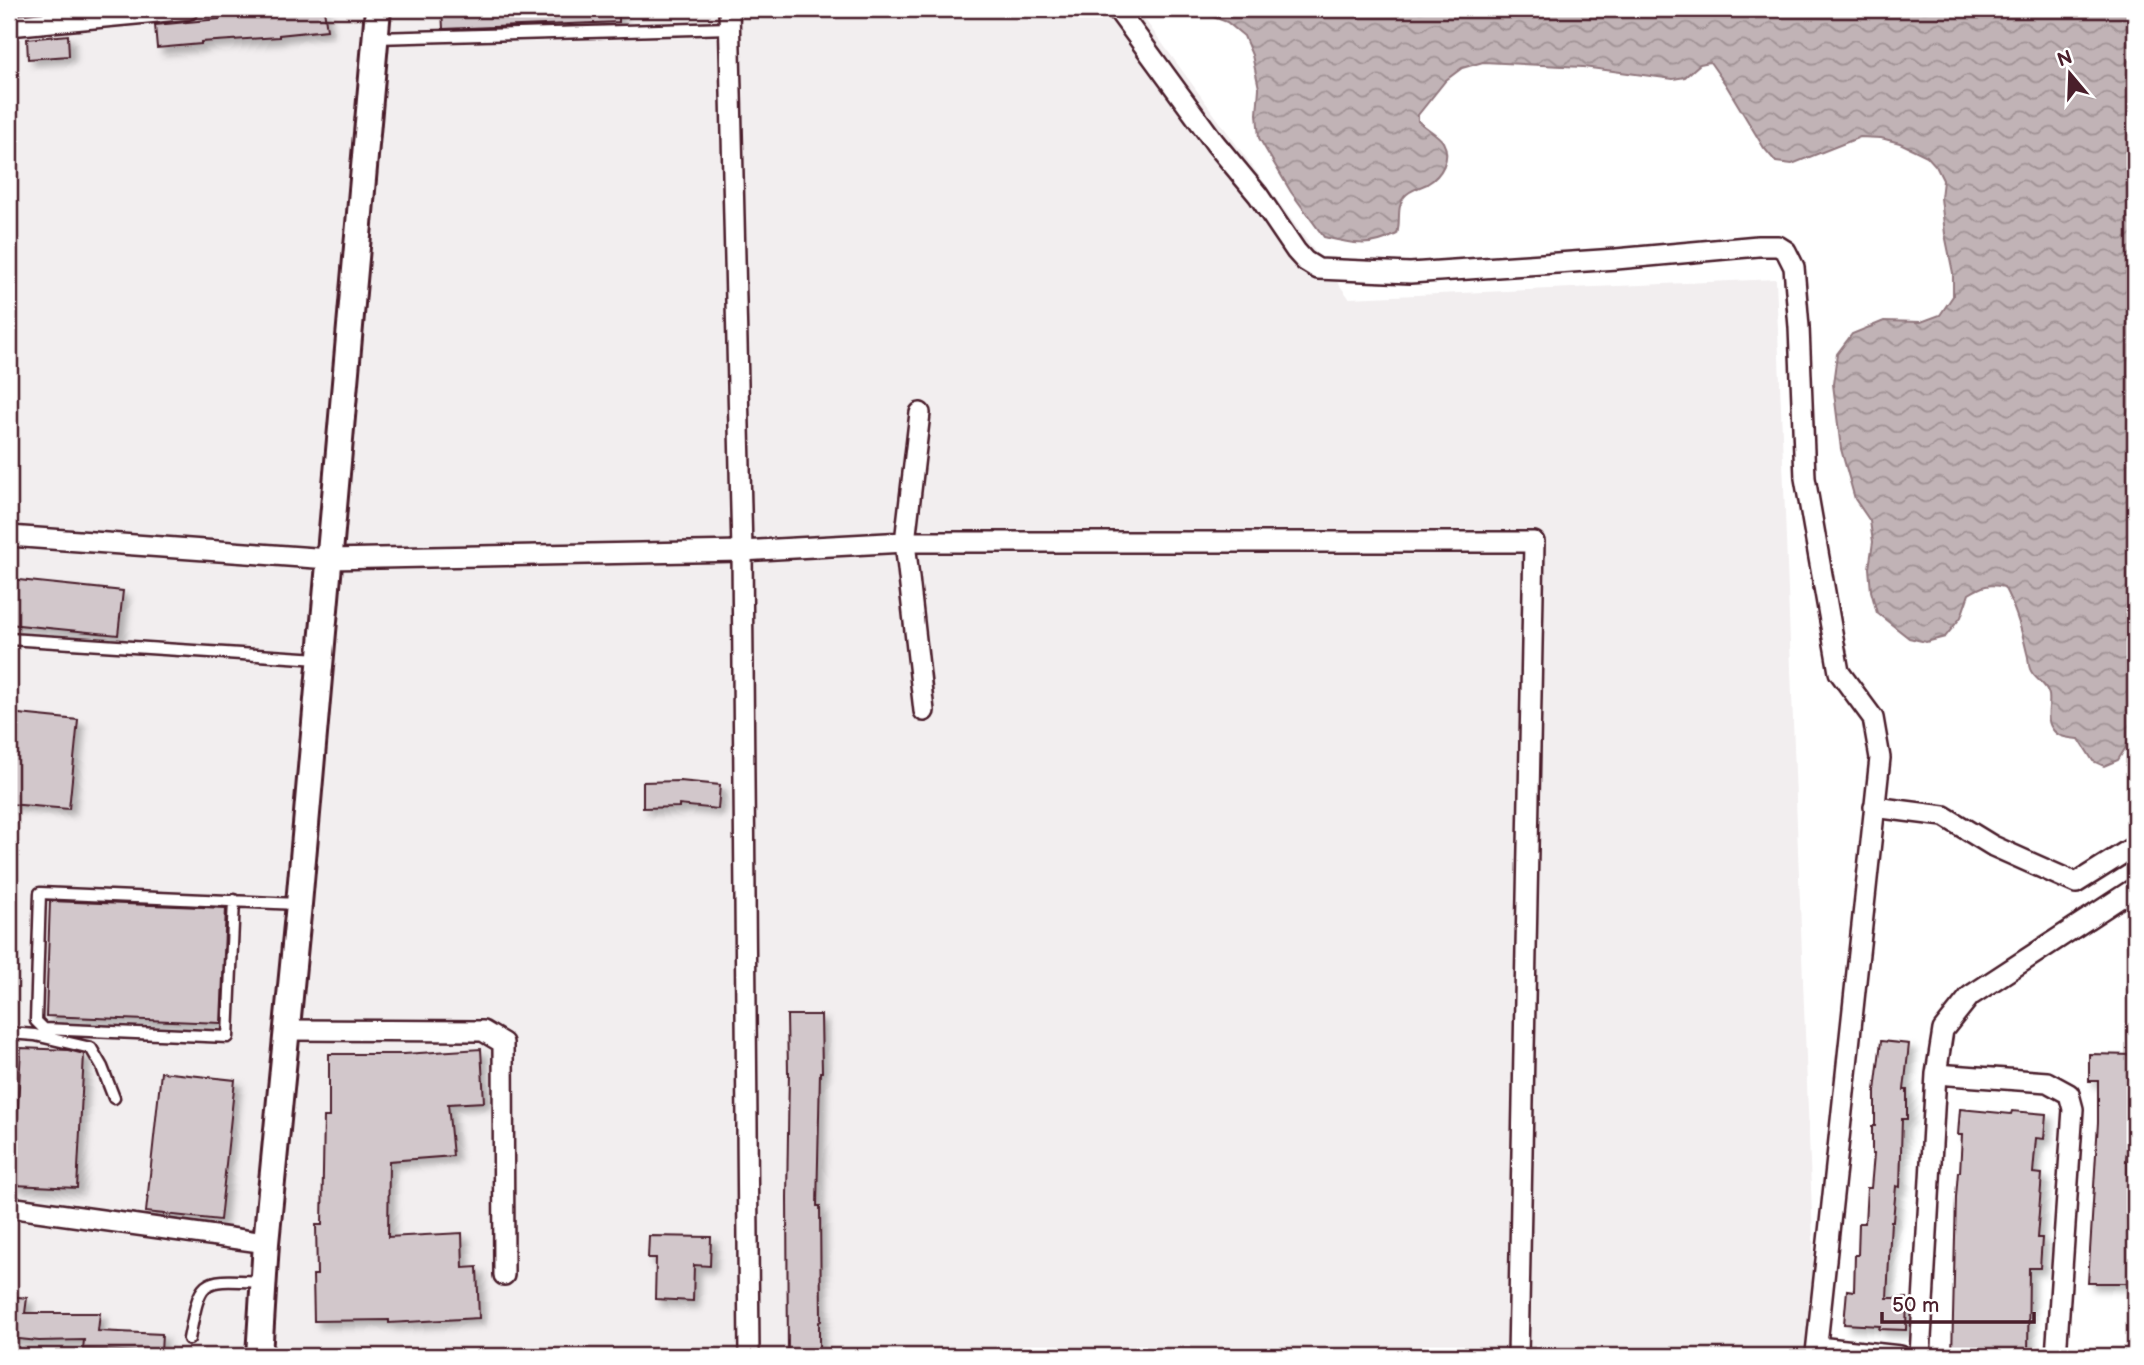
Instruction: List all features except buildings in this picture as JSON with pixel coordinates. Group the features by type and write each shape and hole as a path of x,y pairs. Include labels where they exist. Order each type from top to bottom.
{"street":[{"path":"9,26 189,9"},
{"path":"259,1356 266,1243 299,904 378,9"},
{"path":"1117,9 1215,143 1258,195 1296,251 1318,269 1410,273 1758,246 1778,246 1786,251 1794,267 1805,478 1839,672 1873,718 1880,758 1815,1355"},
{"path":"729,18 742,551 749,1356"},
{"path":"920,413 905,542 924,711"},
{"path":"9,536 329,559 742,551 905,542 1534,542 1518,1356"},
{"path":"1874,807 1944,816 1993,846 2076,883 2135,846"},
{"path":"1920,1356 1936,1074 1943,1030 1970,996 2135,888"},
{"path":"287,1030 483,1031 503,1043 504,1275"},
{"path":"1936,1074 2047,1082 2069,1094 2073,1109 2056,1356"},
{"path":"9,1207 266,1243"},
{"path":"1815,1355 1827,1348 1900,1356"}],"lane":[{"path":"376,38 729,18"},
{"path":"9,639 320,659"},
{"path":"234,900 228,1037 44,1029 36,1021 40,893 234,900 299,904"},
{"path":"9,1033 44,1037 91,1048 114,1098"},
{"path":"189,1339 200,1292 205,1286 213,1280 264,1282"}],"shaded area":[{"path":"9,9 1137,9 1349,298 1776,279 1816,1318 1809,1356 9,1356"}],"water":[{"path":"1192,9 2135,9 2135,740 2128,744 2118,760 2104,766 2093,761 2079,739 2062,736 2054,731 2049,718 2048,691 2030,669 2018,619 2004,587 1986,586 1969,594 1961,617 1945,637 1926,642 1909,638 1877,613 1869,568 1873,542 1870,521 1855,499 1841,449 1833,384 1837,354 1852,334 1884,321 1921,322 1940,315 1953,296 1953,273 1941,198 1943,180 1927,156 1900,143 1881,138 1860,137 1792,164 1776,162 1764,148 1710,62 1700,64 1685,77 1673,79 1583,67 1483,62 1462,68 1446,80 1418,115 1418,121 1443,142 1446,160 1432,181 1404,197 1400,206 1397,234 1370,243 1324,237 1291,192 1259,138 1259,88 1252,55 1244,36 1227,22"}]}
